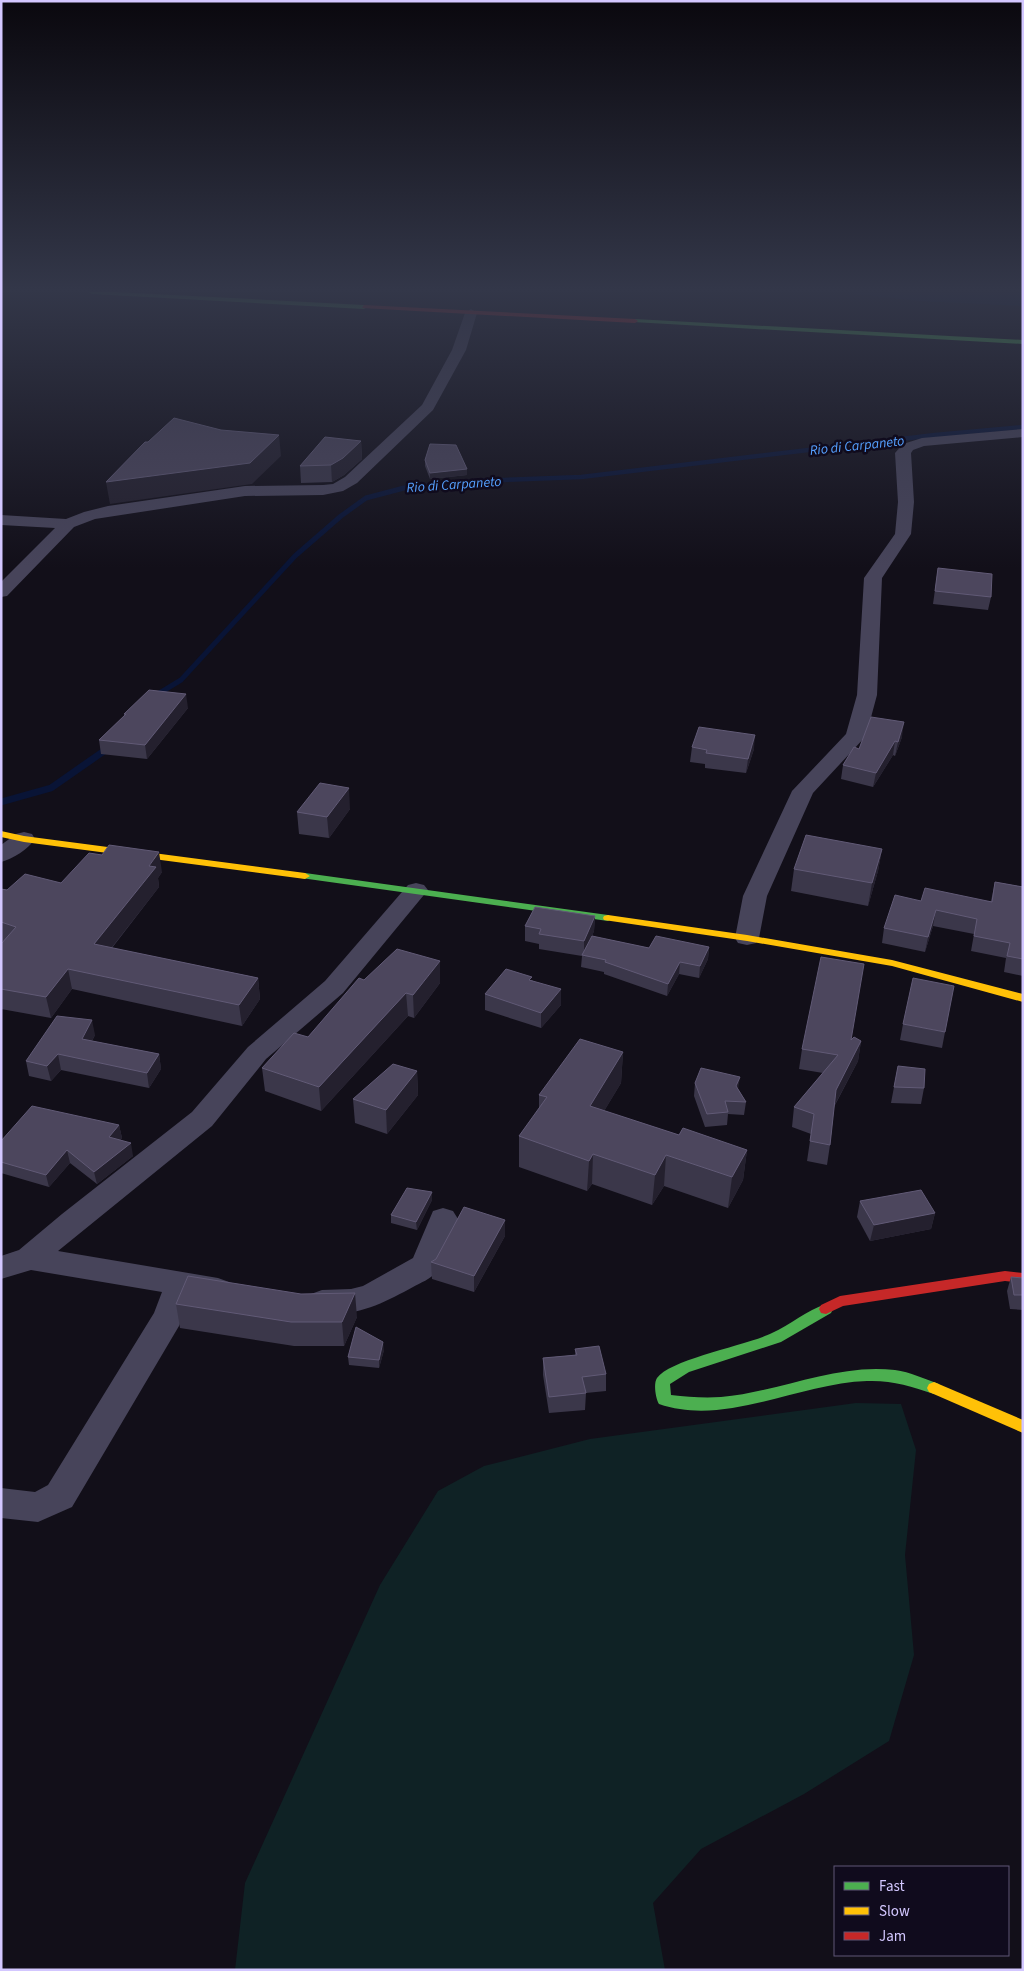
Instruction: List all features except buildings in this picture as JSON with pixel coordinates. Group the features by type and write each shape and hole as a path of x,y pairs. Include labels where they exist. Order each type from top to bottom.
{"street":[{"path":"1,592 68,524 90,515 245,491 323,490 337,488 350,480 428,407 441,384"},
{"path":"747,938 755,896 803,791 856,736 867,695 873,578 903,534 906,502 903,453 908,447 922,442 1023,433"},
{"path":"1,520 68,524"},
{"path":"1,834 24,839 416,890 747,938 892,963 1023,998"},
{"path":"1,854 24,839"},
{"path":"1,1268 30,1258 72,1222 202,1119 257,1053 334,987 416,890"},
{"path":"290,1300 310,1303 351,1301 371,1296 424,1266 433,1250 443,1218"},
{"path":"30,1258 243,1294"},
{"path":"1023,1278 1005,1276 840,1300 776,1338 684,1368 663,1380 664,1400 680,1404 723,1404 857,1376 895,1376 943,1391 1023,1427"},
{"path":"1,1503 38,1507 60,1496 168,1317 181,1284"}],"green space":[{"path":"856,1403 901,1404 916,1450 905,1555 914,1655 889,1741 804,1794 701,1849 653,1903 665,1970 235,1970 245,1883 380,1585 438,1491 484,1466 590,1439"}],"waterway":[{"name":"Rio di Carpaneto","path":"491,480 581,477 935,435 1023,427"},
{"name":"Rio di Carpaneto","path":"153,697 181,680 295,556 341,516 366,498 404,488 491,480"},
{"name":"Rio di Carpaneto","path":"478,481 491,480"},
{"name":"Rio di Carpaneto","path":"491,480 497,480"},
{"name":"Rio di Carpaneto","path":"1,802 51,788 104,751 108,746"}],"traffic: fast":[{"path":"305,876 608,918"},
{"path":"826,1309 776,1338 684,1368 663,1381 664,1400 692,1404 721,1403 837,1379 866,1375 894,1376 934,1388"}],"traffic: slow":[{"path":"1,834 24,839 305,876"},
{"path":"608,918 747,938 892,963 1023,998"},
{"path":"934,1388 1023,1427"}],"traffic: jam":[{"path":"826,1309 840,1301 1005,1276 1023,1278"}]}
